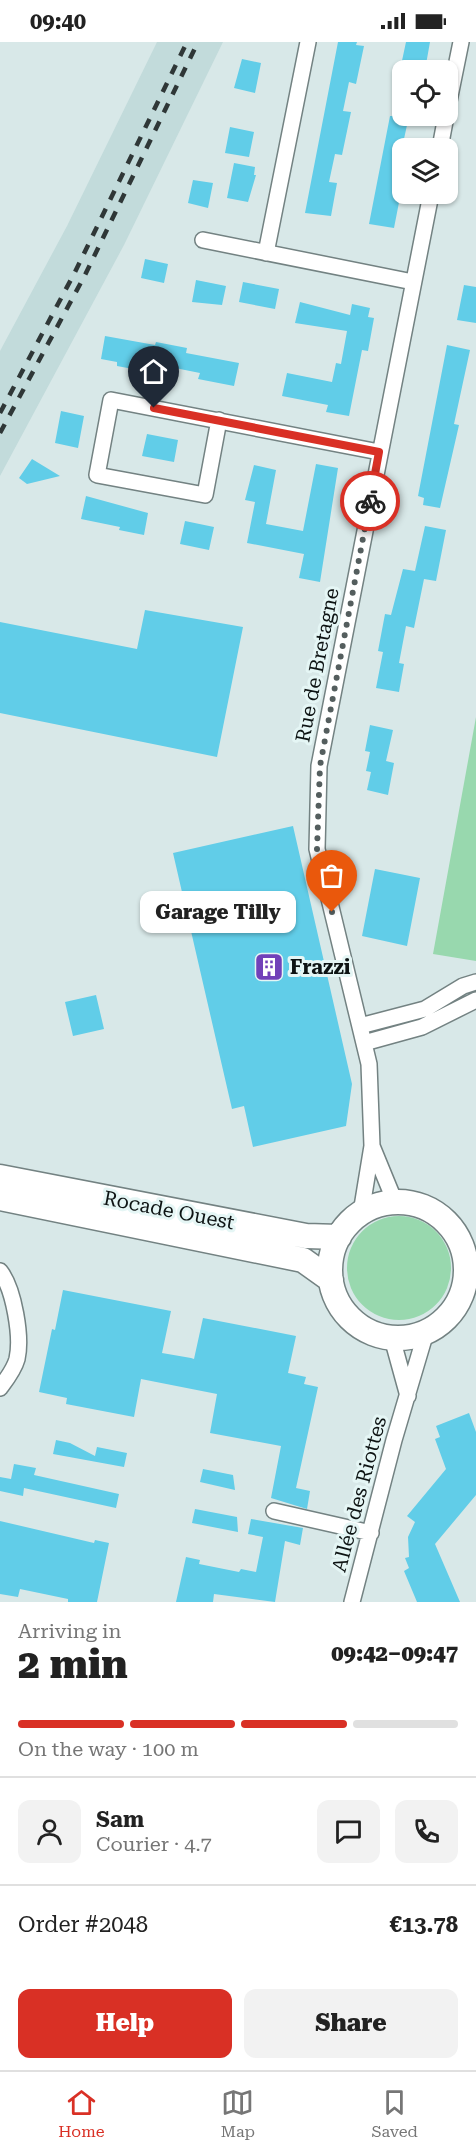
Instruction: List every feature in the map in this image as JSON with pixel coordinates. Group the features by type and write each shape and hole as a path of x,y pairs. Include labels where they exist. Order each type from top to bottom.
{"main road":[{"name":"Rocade Ouest","path":"0,1177 306,1236 339,1237"},
{"name":"Rocade Ouest","path":"0,1198 303,1260 331,1280"},
{"path":"395,1202 417,1204 436,1213 452,1228 471,1271 464,1289 466,1307 426,1332 410,1337 392,1338 375,1334 359,1325 346,1312 336,1297 331,1280 331,1265 339,1237 361,1213 377,1205 395,1202"}],"street":[{"path":"266,253 308,42"},
{"path":"457,60 461,42"},
{"name":"Rue de Bretagne","path":"361,1213 372,1146 369,1064 317,849 320,766 379,452 429,204"},
{"path":"203,240 413,282"},
{"path":"219,420 205,495 97,475 111,400 219,420 379,452"},
{"path":"360,1026 425,1009 463,986 476,982"},
{"path":"364,1042 422,1027 476,1000"},
{"name":"Rue de Bretagne","path":"372,1146 395,1202"},
{"path":"0,1271 11,1295 17,1343 17,1360 0,1388"},
{"name":"Allée des Riottes","path":"352,1602 394,1440 426,1332"},
{"name":"Allée des Riottes","path":"392,1338 408,1396"},
{"path":"274,1511 371,1533"}],"shaded area":[{"path":"157,42 223,42 124,245 0,476 0,351 67,226"}],"green space":[{"path":"476,717 476,961 433,954"},
{"path":"399,1216 419,1220 436,1231 447,1248 451,1268 447,1288 436,1305 419,1316 399,1320 379,1316 362,1305 351,1288 347,1268 351,1248 362,1231 379,1220"}],"building":[{"path":"338,42 357,42 356,45 364,46 356,84 349,82 343,111 351,112 342,155 335,154 329,182 337,183 331,216 305,213"},
{"path":"406,42 430,42 427,60 402,60"},
{"path":"242,59 261,63 255,93 234,88"},
{"path":"390,116 392,116 392,126 407,126 404,138 392,138 392,204 399,204 394,228 369,224"},
{"path":"230,127 254,132 249,157 225,153"},
{"path":"234,163 255,167 254,175 256,175 248,202 227,198"},
{"path":"193,180 213,183 208,208 188,203"},
{"path":"145,259 168,264 164,283 141,278"},
{"path":"196,280 226,286 222,305 192,302"},
{"path":"243,282 279,289 275,309 239,302"},
{"path":"464,285 476,287 476,323 457,320"},
{"path":"300,302 350,315 352,304 370,308 368,317 374,318 368,351 362,350 349,416 326,412 328,405 282,396 287,373 332,382 336,363 341,364 347,331 295,323"},
{"path":"105,336 187,348 186,353 239,363 234,386 198,379 200,373 135,360 133,369 117,366 117,362 101,359"},
{"path":"447,345 470,350 454,424 459,425 440,508 423,505 424,498 418,496"},
{"path":"61,411 84,416 78,448 55,443"},
{"path":"147,434 178,440 174,462 142,456"},
{"path":"32,459 60,476 27,484 19,478"},
{"path":"316,464 338,468 320,582 299,578 304,554 247,543 255,502 245,500 254,465 276,470 266,524 303,531"},
{"path":"86,496 148,513 144,535 119,530 120,527 81,519"},
{"path":"185,521 214,527 209,550 180,544"},
{"path":"425,526 446,530 436,581 424,579 414,628 406,626 399,663 404,664 399,692 376,688 383,652 378,651 385,614 391,615 403,569 415,571"},
{"path":"145,610 243,627 217,757 0,713 0,622 137,649"},
{"path":"370,725 393,730 386,761 394,763 388,795 367,790 371,772 366,771 370,752 365,751"},
{"name":"Frazzi","path":"293,826 352,1084 346,1126 253,1147 244,1106 232,1109 173,853"},
{"path":"375,869 420,878 407,946 362,936"},
{"path":"96,995 104,1029 73,1036 65,1002"},
{"path":"63,1290 171,1311 162,1353 194,1359 203,1318 296,1336 288,1373 306,1377 304,1384 318,1387 296,1488 310,1491 307,1509 271,1498 281,1446 210,1433 217,1394 141,1379 134,1417 66,1404 67,1398 39,1392"},
{"path":"469,1413 476,1432 476,1495 435,1544 460,1602 417,1602 404,1571 409,1568 405,1558 409,1557 408,1537 415,1522 407,1516 446,1469 435,1439 440,1437 436,1426"},
{"path":"56,1440 70,1443 95,1456 97,1447 127,1453 124,1467 53,1454"},
{"path":"14,1464 36,1468 34,1475 119,1494 116,1508 24,1488 23,1496 0,1491 0,1477 11,1479"},
{"path":"203,1469 233,1475 235,1490 200,1482"},
{"path":"195,1509 237,1517 238,1532 192,1523"},
{"path":"251,1519 303,1528 300,1545 285,1541 275,1602 214,1594 213,1602 176,1602 186,1557 200,1560 199,1564 239,1572 241,1569 256,1572 263,1537 248,1534"},
{"path":"0,1521 94,1543 95,1540 109,1543 97,1602 68,1602 68,1599 20,1589 18,1597 0,1594"}],"railway":[{"path":"0,413 75,272 187,42"},
{"path":"0,433 85,275 198,42"}],"way so far":[{"path":"332,912 317,849 320,766 370,501"}],"place":[{"name":"Garage Tilly","path":"332,912"},
{"name":"Frazzi","path":"269,967"}],"route":[{"path":"154,408 379,452 370,501"}]}
